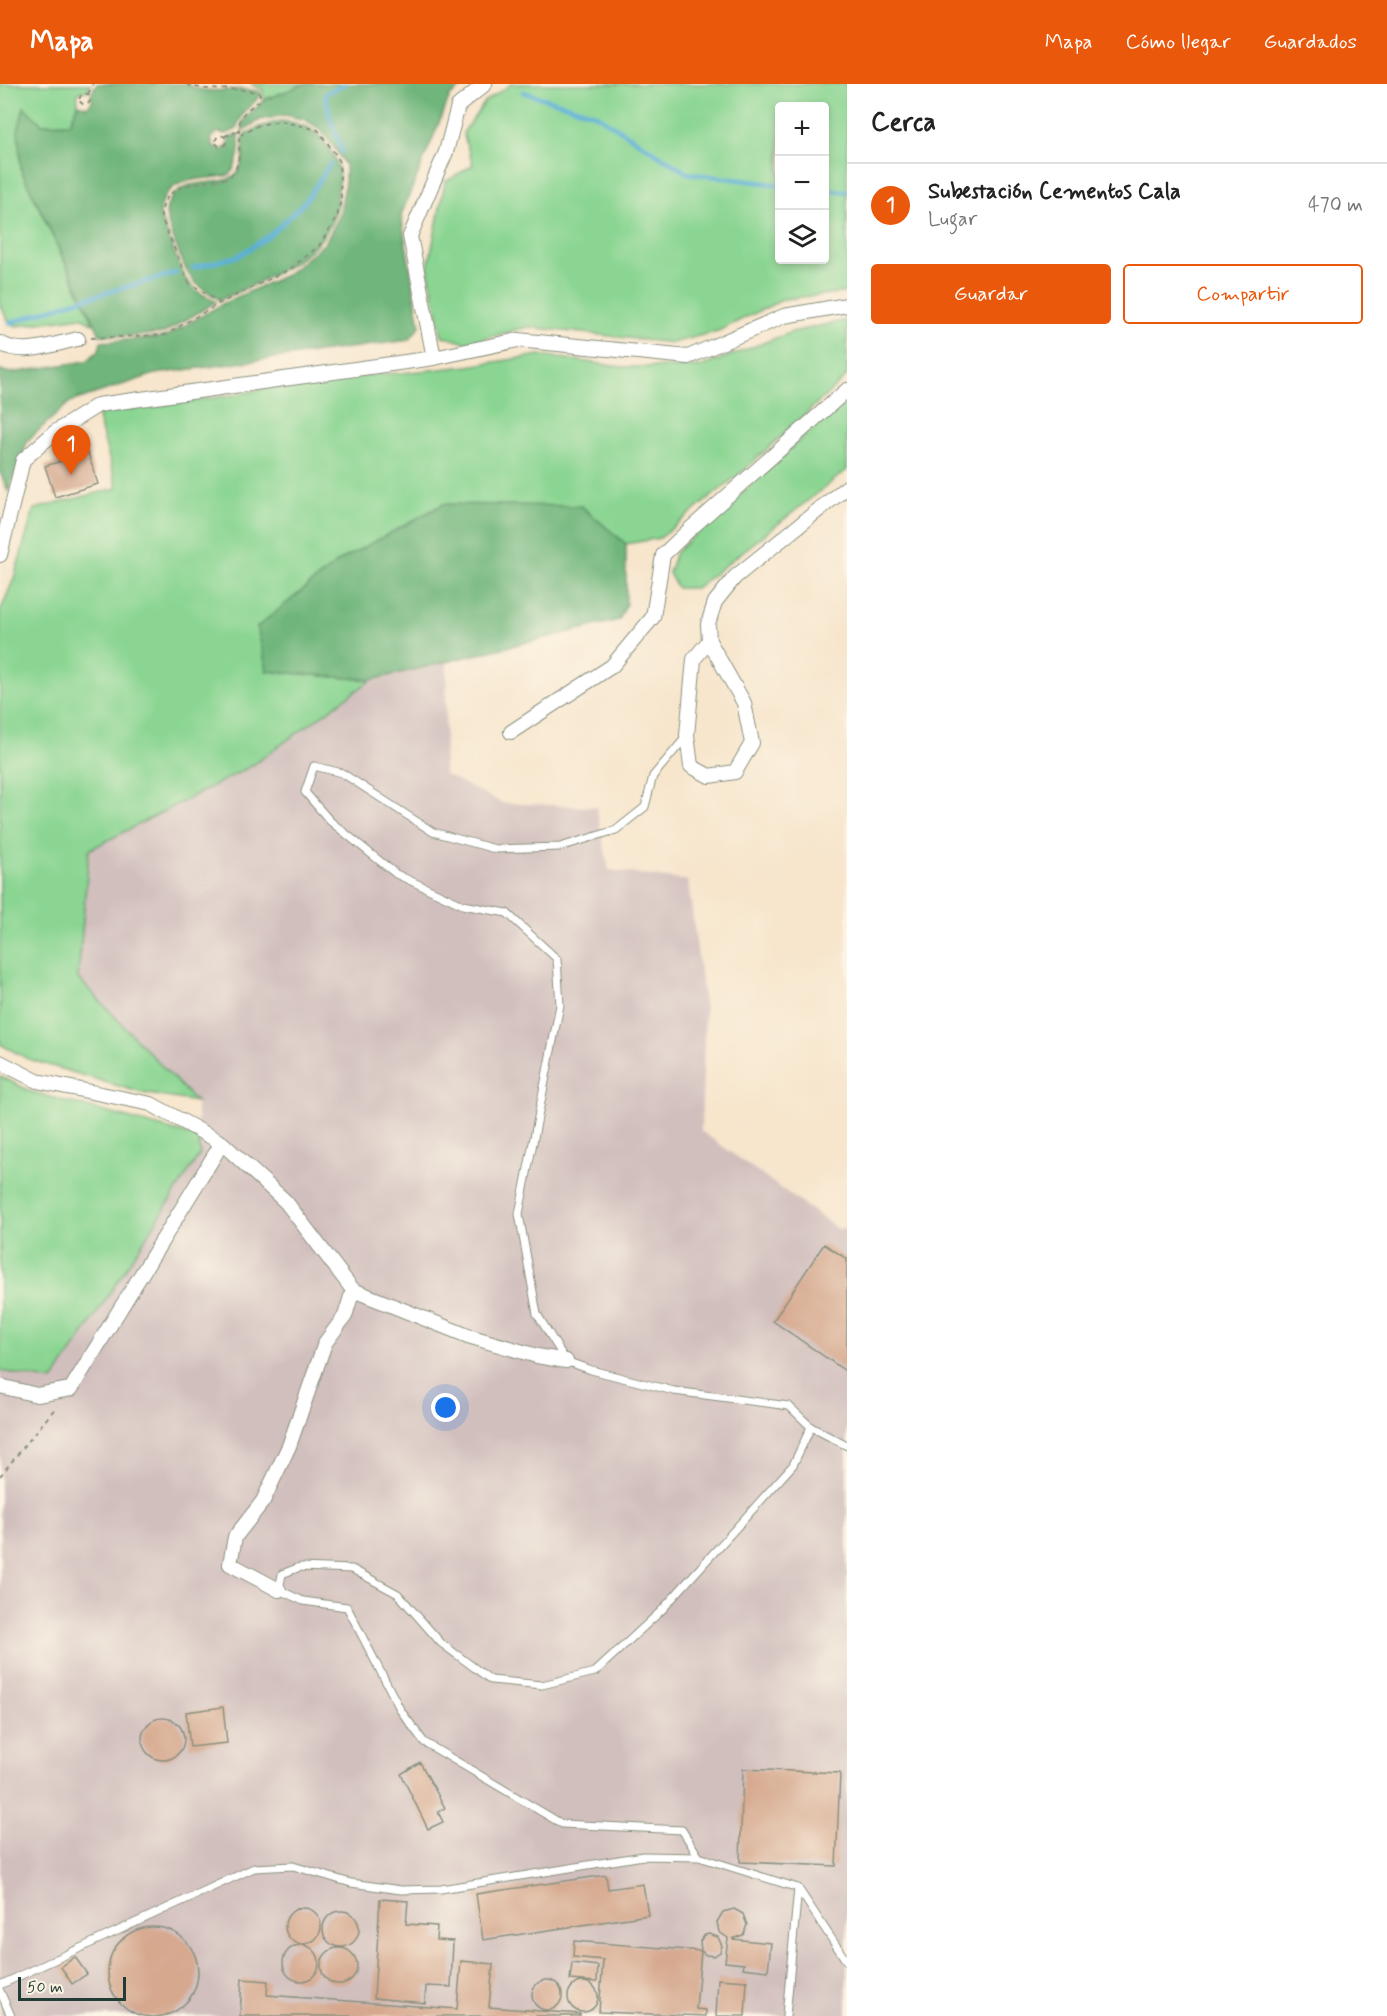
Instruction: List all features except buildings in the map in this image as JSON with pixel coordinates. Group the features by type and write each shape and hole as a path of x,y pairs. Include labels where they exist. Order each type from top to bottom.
{"street":[{"path":"434,358 410,236 446,152 458,106 485,84"},
{"path":"0,555 23,460 55,432 98,405 434,358 518,340 688,357 784,316 847,305"},
{"path":"0,343 7,348 22,350 78,339"},
{"path":"511,732 612,666 654,617 663,555 847,390"},
{"path":"709,641 694,658 687,735 691,766 709,776 735,772 752,743 744,704 709,641 708,624 715,602 735,577 847,487"},
{"path":"0,1062 37,1081 151,1104 222,1143 286,1202 353,1290 468,1336 537,1356 566,1361"},
{"path":"0,1386 37,1395 71,1389 222,1143"},
{"path":"279,1590 230,1564 235,1537 263,1501 290,1446 325,1343 345,1316 353,1290"}],"lane":[{"path":"687,735 653,776 645,807 616,830 560,847 495,849 433,832 342,773 314,766 305,792 330,820 396,874 463,905 507,913 557,959 560,1005 519,1214 537,1314 566,1361 591,1370 674,1391 789,1406 811,1427 847,1446"},
{"path":"699,1857 682,1830 562,1824 424,1742 401,1711 347,1607 303,1601 279,1590 282,1574 300,1567 352,1569 399,1594 441,1643 491,1680 542,1685 595,1672 661,1611 793,1465 811,1427"},
{"path":"0,1985 254,1868 293,1866 351,1883 401,1890 441,1889 643,1856 699,1857 798,1888 847,1962"},
{"path":"786,2016 798,1888"},
{"path":"0,1991 11,2016"}],"path":[{"path":"88,94 93,84"},
{"path":"187,84 216,90 251,90 260,94 260,101 243,115 239,130 241,135 236,169 228,178 186,186 171,192 161,206 161,217 189,283 220,303"},
{"path":"78,339 165,335 220,303 290,269 319,246 337,217 341,199 339,160 318,130 281,121 259,125 241,135"},
{"path":"225,136 239,130"},
{"path":"0,1476 71,1389"}],"shaded area":[{"path":"447,662 444,774 502,803 596,807 609,870 688,881 705,1010 701,1131 838,1229 847,1229 847,2016 0,2016 0,1371 53,1381 200,1154 196,1102 78,978 89,850 251,766 371,680"}],"green space":[{"path":"0,84 91,84 87,91 78,94 78,106 71,123 42,124 21,170 94,324 81,317 16,326 10,323 0,306"},
{"path":"97,84 187,84 213,91 251,90 260,92 261,95 243,115 237,129 226,134 218,132 211,138 213,147 222,150 228,146 229,138 238,134 238,155 230,175 184,182 167,192 162,202 160,216 185,278 195,290 216,302 164,333 131,336 100,335 21,170 18,131 24,107 42,124 70,123 78,104 87,107 92,102 91,93"},
{"path":"251,84 305,84 264,100 263,90"},
{"path":"305,84 466,84 450,96 401,215 420,326 409,340 155,374 70,402 28,440 8,491 0,472 0,370 11,373 87,361 99,350 101,342 165,337 224,303 286,275 325,243 340,215 345,181 345,165 335,149 320,129 306,120 285,115 260,120 242,131 243,121 264,100"},
{"path":"511,84 847,84 847,292 784,299 718,331 672,343 528,327 466,343 442,336 428,268 445,182 473,165 463,133 485,102"},
{"path":"281,121 305,126 317,134 337,162 339,176 333,219 325,234 314,247 300,258 268,278 220,300 197,284 189,275 170,228 166,213 167,207 179,190 232,177 242,164 243,136 259,127"},
{"path":"847,320 847,376 743,471 660,538 626,544 581,506 267,671 371,680 251,766 89,850 78,978 196,1102 142,1093 28,1059 0,1044 0,612 14,578 34,509 117,488 97,414 226,396 320,378 402,373 540,355 622,367 700,367 792,332"},
{"path":"847,398 847,470 696,588 677,588 669,573 676,552"},
{"path":"443,504 581,506 626,544 626,605 619,620 371,680 267,671 257,627 339,561"},
{"path":"0,1076 32,1092 198,1137 200,1154 53,1381 0,1371"}],"waterway":[{"path":"342,152 325,94 345,84"},
{"path":"523,92 595,114 687,173 775,184"},
{"path":"193,268 238,256 269,236 304,203 331,163"},
{"path":"829,191 847,191"},
{"path":"10,323 70,303 176,273"}],"place":[{"name":"Subestación Cementos Cala","path":"71,475"}]}
